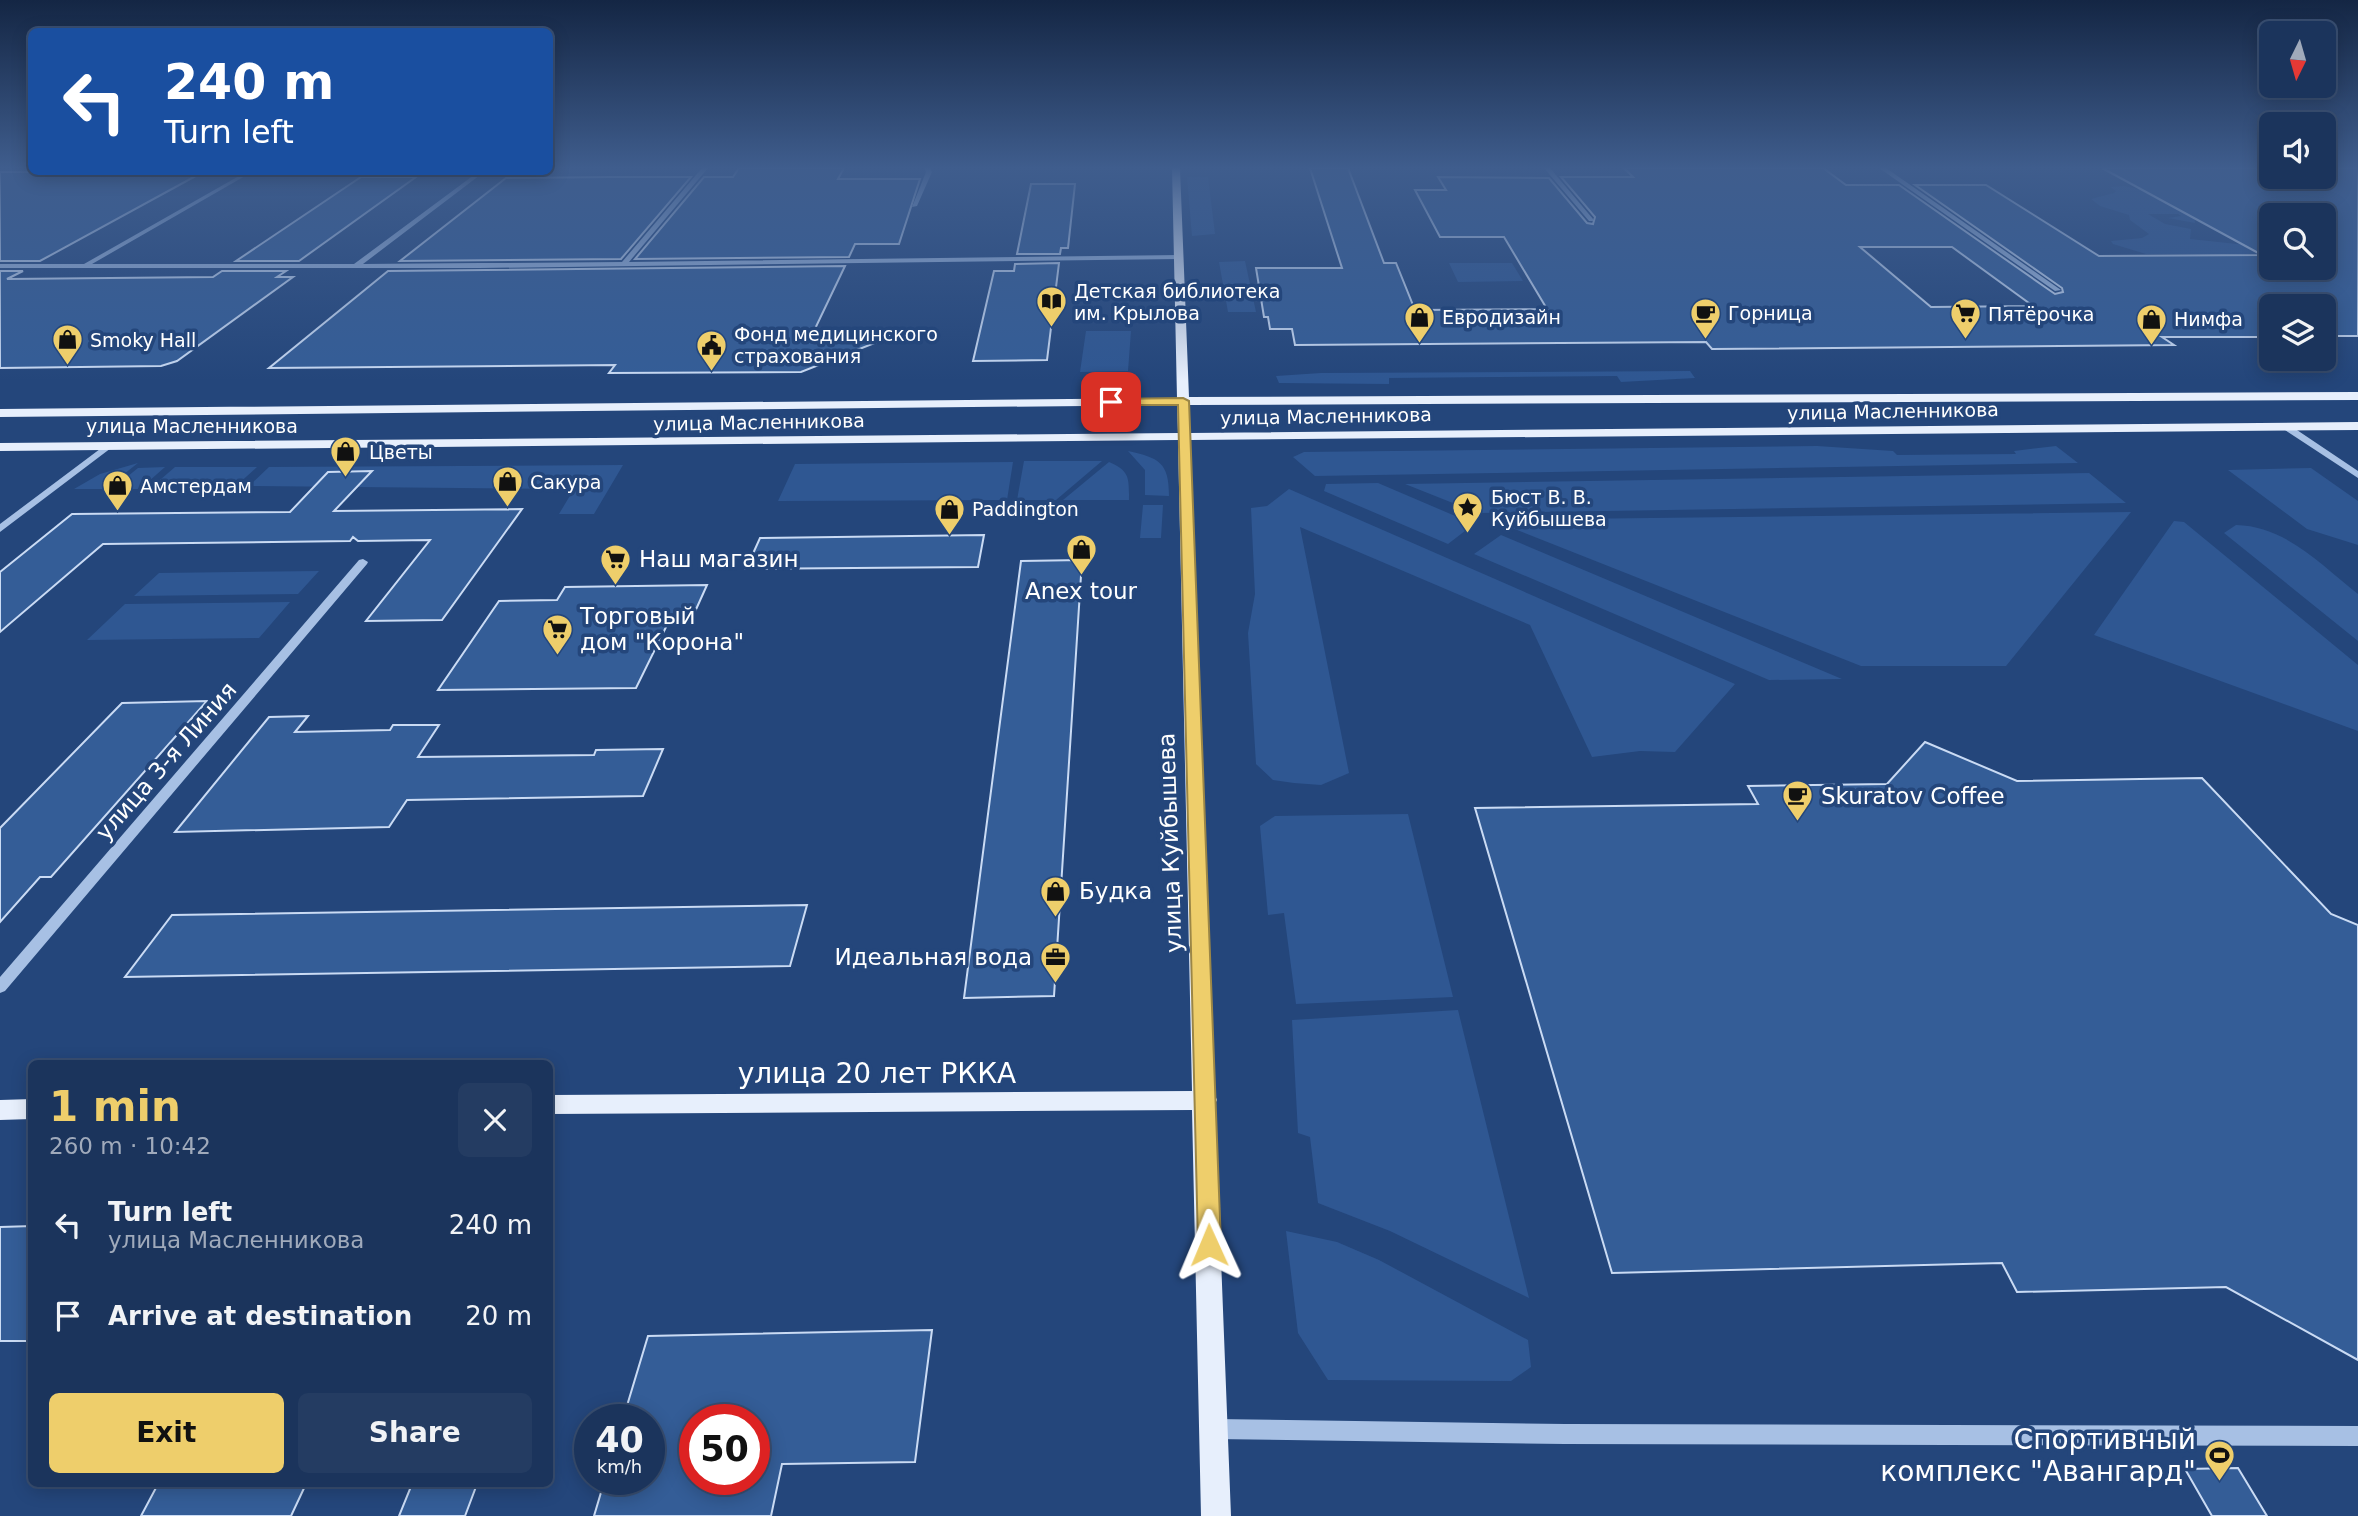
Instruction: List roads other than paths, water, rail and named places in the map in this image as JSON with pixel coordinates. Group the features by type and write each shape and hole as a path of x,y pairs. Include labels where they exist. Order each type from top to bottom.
{"main road":[{"name":"улица Куйбышева","path":"1178,239 1206,1100 1216,1516"},
{"name":"улица Масленникова","path":"0,413 1183,401 2358,396"},
{"path":"2276,397 2260,404 2263,411 2285,426"},
{"name":"улица Масленникова","path":"0,447 2358,426"},
{"name":"улица 20 лет РККА","path":"553,1105 1206,1100"},
{"path":"0,1110 28,1109"}],"street":[{"path":"84,265 131,239"},
{"path":"357,265 392,239"},
{"path":"624,264 645,239"},
{"path":"1983,239 2056,290"},
{"path":"0,266 624,264 1179,257"},
{"path":"2285,426 2358,475"},
{"path":"0,529 108,446"},
{"name":"улица 3-я Линия","path":"0,987 363,562"},
{"path":"1214,1429 1592,1434 2358,1436"}],"place":[{"name":"Детская библиотека им. Крылова","path":"1051,329"},
{"name":"Горница","path":"1705,340"},
{"name":"Пятёрочка","path":"1965,341"},
{"name":"Евродизайн","path":"1419,344"},
{"name":"Нимфа","path":"2151,346"},
{"name":"Smoky Hall","path":"67,367"},
{"name":"Фонд медицинского страхования","path":"711,372"},
{"name":"Цветы","path":"346,479"},
{"name":"Сакура","path":"507,509"},
{"name":"Амстердам","path":"117,513"},
{"name":"Бюст В. В. Куйбышева","path":"1468,535"},
{"name":"Paddington","path":"949,536"},
{"name":"Anex tour","path":"1081,577"},
{"name":"Наш магазин","path":"616,586"},
{"name":"Торговый дом \"Корона\"","path":"557,656"},
{"name":"Skuratov Coffee","path":"1798,823"},
{"name":"Будка","path":"1056,918"},
{"name":"Идеальная вода","path":"1055,984"},
{"name":"Спортивный комплекс \"Авангард\"","path":"2219,1482"}]}
